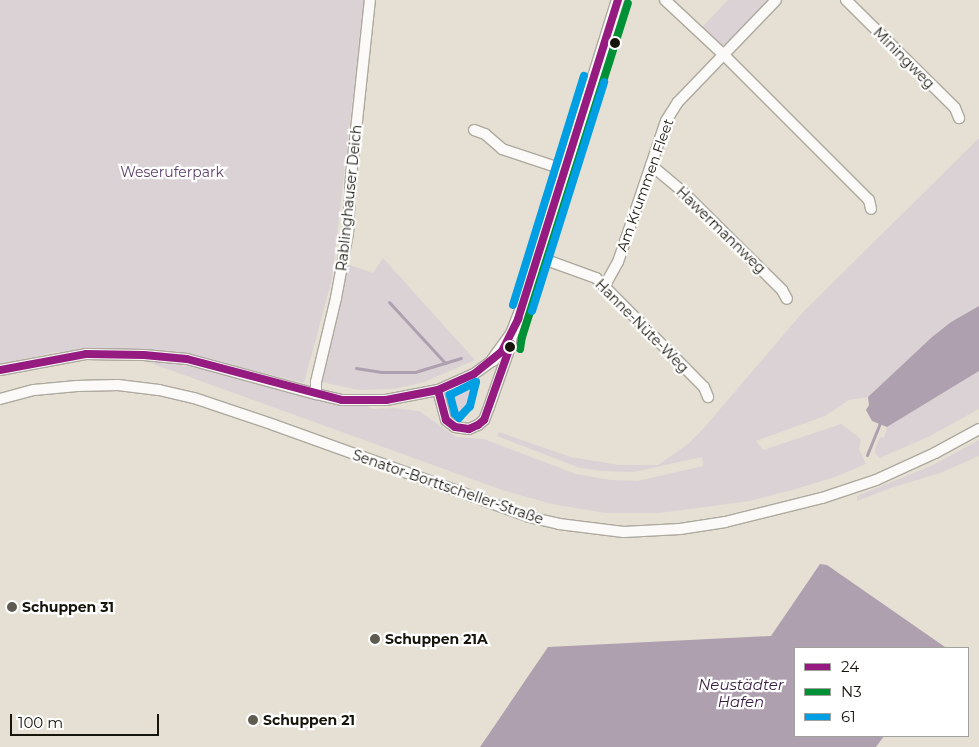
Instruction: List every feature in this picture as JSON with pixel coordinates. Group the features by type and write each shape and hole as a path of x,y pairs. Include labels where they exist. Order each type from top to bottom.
{"street":[{"name":"Rablinghauser Deich","path":"316,394 316,382 336,298 348,233 351,177 370,0"},
{"path":"438,390 446,420 456,427 469,429 478,425 486,414 510,347 512,334 618,0"},
{"path":"665,0 723,54 869,200 871,209"},
{"name":"Am Krummen Fleet","path":"604,287 618,262 666,121 678,102 776,0"},
{"name":"Miningweg","path":"846,0 956,108 959,118"},
{"path":"474,130 485,134 502,149 565,170"},
{"name":"Hawermannweg","path":"651,165 682,191 782,290 787,300"},
{"name":"Hanne-Nüte-Weg","path":"538,257 596,278 704,387 708,397"},
{"path":"0,370 86,354 144,355 187,359 342,400 386,400 438,390 474,374 493,360 512,334"},
{"name":"Senator-Borttscheller-Straße","path":"0,399 34,390 77,386 118,385 159,390 194,398 274,425 528,517 559,524 624,532 680,529 725,522 822,498 876,480 935,453 979,429"}],"green space":[{"name":"Weseruferpark","path":"0,0 364,0 332,279 304,383 188,354 152,350 56,352 0,364"},
{"path":"728,0 769,0 726,44 722,45 716,43 701,28"},
{"path":"979,138 979,306 951,322 932,337 868,397 849,400 825,416 756,441 763,450 841,424 861,439 859,449 866,464 835,477 796,489 750,501 660,513 605,513 552,504 502,490 148,362 170,363 206,370 316,400 363,404 373,409 394,408 419,411 456,437 484,439 576,474 611,480 637,481 703,466 702,457 633,472 580,468 497,436 499,432 571,457 619,465 658,465 688,444 704,428 802,313"},
{"path":"383,258 475,360 424,382 394,389 359,390 326,383 321,380 347,264 373,273"},
{"path":"979,371 979,409 928,437 880,458 875,453 880,437 884,438 887,427"},
{"path":"480,380 472,410 458,411 448,407 448,399 453,393"},
{"path":"979,440 979,456 940,473 857,501 857,496 933,465"}],"water":[{"path":"979,306 979,371 887,427 872,421 866,410 869,405 868,397 932,337 951,322"},
{"name":"Neustädter Hafen","path":"820,564 827,565 945,647 794,647 794,737 883,737 876,747 480,747 548,647 771,636"}],"waterway":[{"path":"389,302 445,363"},
{"path":"356,368 382,372 415,372 461,358"},
{"path":"867,455 881,421"}],"transit line":[{"name":"24","path":"0,370 86,354 144,355 187,359 342,400 386,400 438,390 474,374 502,351 518,319 618,0"},
{"name":"N3","path":"520,349 522,337 628,3"},
{"name":"61","path":"513,305 584,76"},
{"name":"61","path":"532,311 604,82"},
{"name":"24","path":"438,390 446,420 455,427 469,429 478,425 484,420 511,344"},
{"name":"61","path":"476,382 470,406 459,418 455,414 450,395 476,382"}],"place":[{"name":"Schuppen 31","path":"12,607"},
{"name":"Schuppen 21A","path":"375,639"},
{"name":"Schuppen 21","path":"253,720"}]}
